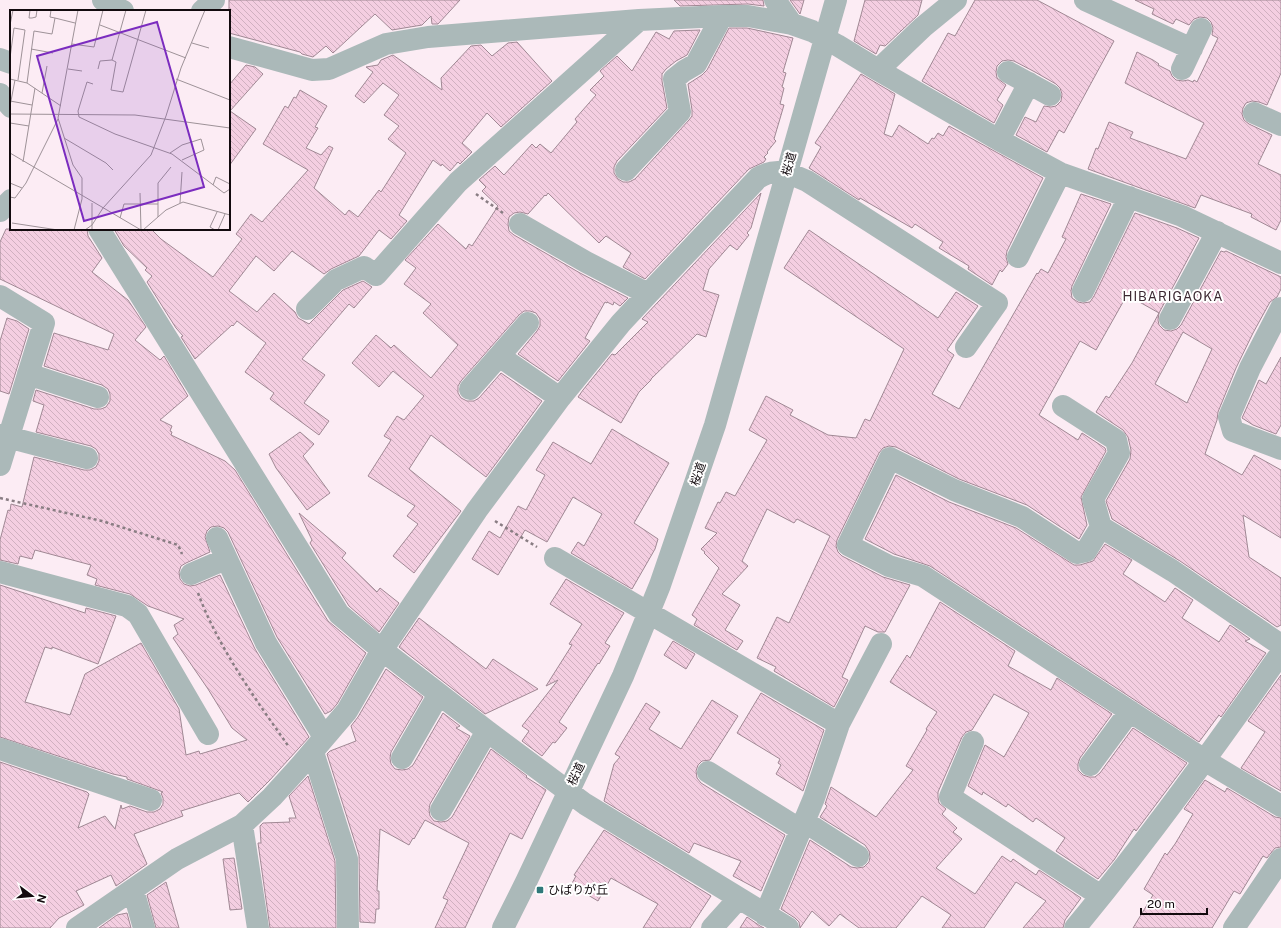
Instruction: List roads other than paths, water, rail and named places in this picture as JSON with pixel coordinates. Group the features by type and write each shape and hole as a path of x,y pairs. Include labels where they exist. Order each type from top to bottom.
{"street":[{"path":"103,0 121,10"},
{"path":"203,10 214,0"},
{"path":"775,0 792,24"},
{"name":"桜道","path":"503,928 623,676 649,612 715,425 836,0"},
{"path":"878,70 923,27 956,0"},
{"path":"1085,0 1192,49"},
{"path":"626,170 680,112 674,79 696,64 722,16"},
{"path":"230,47 312,70 329,69 386,44 428,37 639,20 722,16 748,16 792,24 812,31 999,140 1060,173 1182,216 1281,264"},
{"path":"307,309 336,280 364,267 376,275 458,182 639,20"},
{"path":"1182,69 1202,29"},
{"path":"0,59 10,63"},
{"path":"1008,72 1050,95"},
{"path":"999,140 1029,83"},
{"path":"0,94 10,106"},
{"path":"1254,113 1279,118"},
{"path":"87,925 177,859 242,825 272,797 347,711 382,650 477,510 560,398 621,323 758,178 767,173 786,173 807,180 997,303 966,347"},
{"path":"1018,257 1060,173"},
{"path":"1083,291 1129,197"},
{"path":"0,211 10,201"},
{"path":"520,224 586,262 648,294"},
{"path":"100,230 339,614 382,650 487,731 586,804 788,928"},
{"path":"1170,319 1217,232"},
{"path":"0,296 44,323 28,374 4,436 0,465"},
{"path":"1281,308 1250,368 1229,417 1233,431 1281,449"},
{"path":"470,389 528,323"},
{"path":"499,356 560,398"},
{"path":"28,374 98,397"},
{"path":"1063,406 1116,440 1119,453 1092,499 1101,527 1173,571 1281,645"},
{"path":"4,436 87,458"},
{"path":"1101,527 1086,552 1077,553 1022,517 954,490 890,458 848,545 889,566 923,576 1206,761 1281,806"},
{"path":"217,538 266,643 313,751 347,859 348,928"},
{"path":"555,558 840,724"},
{"path":"192,574 226,559"},
{"path":"0,572 127,606 138,614 208,734"},
{"path":"766,915 803,826 840,724 881,644"},
{"path":"1075,928 1206,761 1281,653"},
{"path":"402,758 439,694"},
{"path":"1090,765 1130,711"},
{"path":"441,810 487,731"},
{"path":"974,742 950,797 1101,896"},
{"path":"0,749 151,800"},
{"path":"708,772 858,856"},
{"path":"242,825 258,928"},
{"path":"1234,928 1281,859"},
{"path":"133,890 144,928"},
{"path":"712,928 739,898"}],"place":[{"name":"ひばりが丘","path":"540,890"}],"district":[{"name":"HIBARIGAOKA","path":"1173,296"}]}
